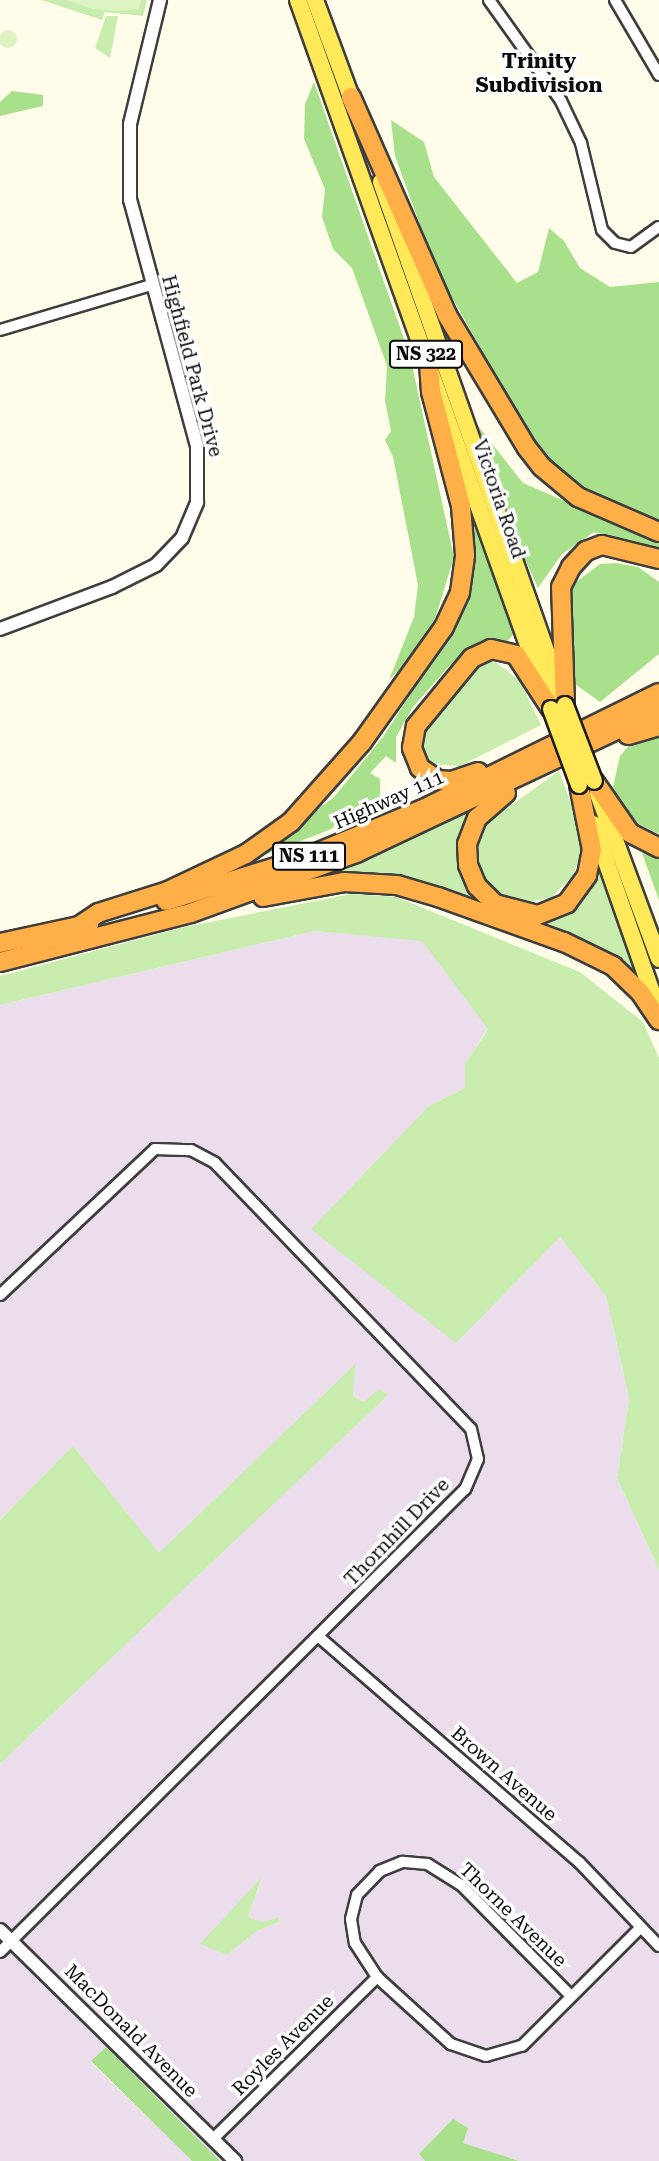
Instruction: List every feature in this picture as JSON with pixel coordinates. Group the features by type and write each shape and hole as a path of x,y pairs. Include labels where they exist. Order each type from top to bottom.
{"highway":[{"path":"351,97 447,315 527,448 542,467 578,497 602,511 659,532"},
{"path":"79,926 99,913 168,891 246,854 291,822 362,742 444,627 460,592 465,555 461,506 430,392 429,360"},
{"path":"558,707 561,587 570,568 586,551 602,545 659,558"},
{"path":"528,758 460,779 438,780 416,761 413,733 472,658 491,649 510,652 522,661 558,707"},
{"path":"593,726 659,681"},
{"name":"Highway 111","path":"0,943 79,926 302,859 421,810 659,693"},
{"name":"Highway 111","path":"0,962 191,913 356,853 659,710"},
{"path":"575,751 659,726"},
{"path":"548,764 483,810 469,835 467,853 471,876 495,904 537,915 558,909 575,897 587,875 592,850 586,783"},
{"path":"586,783 630,833 659,848"},
{"path":"191,913 320,884 397,885 564,942 613,966 640,992 659,1020"}],"main road":[{"name":"Victoria Road","path":"298,0 586,783 659,960"},
{"name":"Victoria Road","path":"315,0 351,97 558,707"},
{"name":"Victoria Road","path":"586,783 659,1012"}],"street":[{"name":"Highfield Park Drive","path":"0,629 148,570 172,551 189,525 197,502 200,463 134,225 128,157 140,68 160,0"},
{"path":"489,0 561,101 581,143 602,230 615,243 631,247 659,227"},
{"path":"615,0 659,75"},
{"path":"0,330 151,285"},
{"name":"Thornhill Drive","path":"0,1294 155,1149 191,1150 215,1163 471,1429 477,1470 465,1489 319,1637 0,1952"},
{"name":"Brown Avenue","path":"319,1637 569,1854 659,1946"},
{"name":"Thorne Avenue","path":"570,1995 461,1885 427,1864 402,1862 380,1871 357,1895 351,1919 355,1943 377,1977 451,2044 486,2056 522,2046 570,1995 640,1928"},
{"name":"MacDonald Avenue","path":"0,1930 235,2161"},
{"name":"Royles Avenue","path":"213,2139 377,1977"}],"shaded area":[{"path":"315,931 422,940 488,1028 465,1064 465,1088 429,1106 560,1237 606,1296 629,1398 617,1478 659,1570 659,2161 519,2161 462,2143 419,2154 425,2161 220,2161 106,2047 91,2062 192,2161 0,2161 0,1764 387,1395 364,1402 353,1396 354,1365 159,1554 73,1446 0,1520 0,1005","holes":["262,1878 248,1917 263,1922 279,1917 279,1922 257,1931 227,1955 215,1948 227,1916"]}],"green space":[{"path":"41,0 147,0 143,16 105,12 102,20"},
{"path":"66,0 141,0 139,9 119,11 93,9"},
{"path":"106,16 118,16 110,58 95,48"},
{"path":"8,30 14,33 17,39 14,45 8,48 2,45 -1,39 2,33"},
{"path":"314,82 410,356 454,557 436,616 416,653 389,680 414,617 418,585 393,457 385,440 391,431 385,401 387,366 352,268 333,249 322,217 325,189 304,139 305,104"},
{"path":"12,91 43,95 43,106 0,116 0,102"},
{"path":"391,120 424,142 434,177 517,283 538,272 549,228 564,241 580,268 610,287 659,282 659,520 583,492 556,469 530,436 436,269 395,156"},
{"path":"475,422 523,483 659,542 659,549 594,532 562,554 538,588 509,523"},
{"path":"471,516 515,632 507,642 483,640 449,666 413,707 396,737 396,763 386,756 370,773 380,779 380,802 329,830 254,859 334,797 383,737 441,647 468,576"},
{"path":"616,563 638,567 659,582 659,654 600,702 568,679 568,600 571,586 600,564"},
{"path":"494,661 520,681 541,725 460,766 438,765 423,757 420,736 449,694 478,665"},
{"path":"659,732 657,833 627,818 613,787 620,756 631,743"},
{"path":"559,771 579,826 582,853 572,876 551,898 527,902 499,895 485,880 477,860 479,837 492,819"},
{"path":"469,811 459,855 469,898 388,873 339,871"},
{"path":"642,853 659,856 659,900"},
{"path":"599,868 635,976 527,923 559,917 584,895"},
{"path":"351,894 396,897 580,972 643,1022 659,1058 659,1570 617,1478 629,1398 606,1296 560,1237 456,1343 311,1229 429,1106 465,1088 465,1064 488,1029 422,941 315,931 0,1005 0,976 185,927"},
{"path":"355,1364 353,1396 364,1402 379,1389 388,1395 0,1764 0,1520 73,1446 159,1553"},
{"path":"262,1877 248,1917 263,1922 279,1917 279,1922 257,1931 227,1955 200,1944"},
{"path":"106,2047 220,2161 192,2161 91,2061"},
{"path":"453,2119 468,2128 463,2143 519,2161 425,2161 419,2154"}],"district":[{"name":"Trinity Subdivision","path":"539,73"}]}
